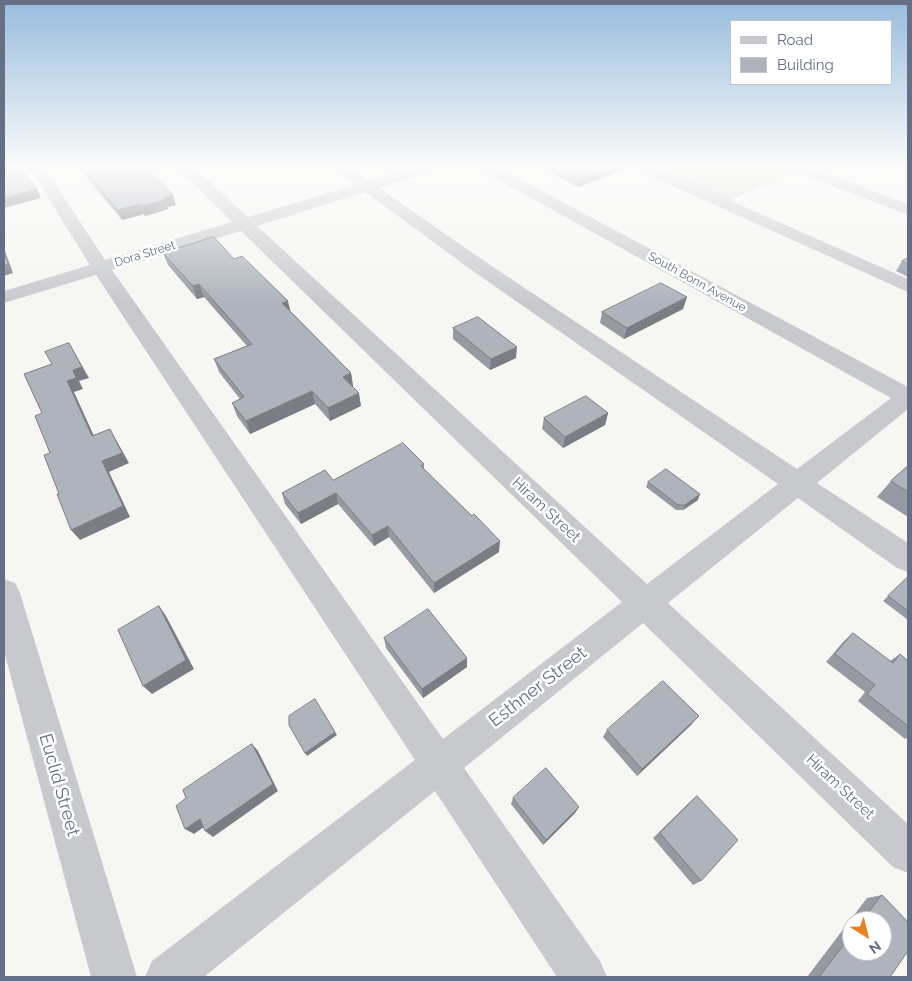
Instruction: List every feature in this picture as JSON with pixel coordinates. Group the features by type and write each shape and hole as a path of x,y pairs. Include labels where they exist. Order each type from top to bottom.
{"street":[{"path":"66,213 100,268 584,977"},
{"name":"Hiram Street","path":"232,213 908,852"},
{"name":"Dora Street","path":"4,297 281,213"},
{"path":"405,213 480,267 908,559"},
{"name":"South Bonn Avenue","path":"570,213 908,397"},
{"path":"744,213 908,286"},
{"name":"Esthner Street","path":"168,977 908,397"},
{"name":"Euclid Street","path":"4,593 114,977"}],"building":[{"path":"214,237 234,259 242,256 288,301 282,303 351,373 343,377 359,393 328,408 312,391 246,421 232,403 244,397 214,359 252,344 199,284 193,286 163,253"},
{"path":"4,253 8,264 4,265"},
{"path":"908,258 908,264 902,261"},
{"path":"661,283 687,297 627,328 602,312"},
{"path":"478,317 517,347 491,359 453,328"},
{"path":"69,343 82,367 73,370 76,378 67,381 92,436 110,429 122,453 102,461 123,506 71,530 44,455 50,453 35,416 42,413 24,374 52,364 45,352"},
{"path":"586,396 608,413 565,437 544,418"},
{"path":"403,443 424,464 421,466 472,516 474,514 500,541 434,583 388,526 372,535 336,493 298,513 282,493 325,470 333,480"},
{"path":"908,466 908,492 891,481"},
{"path":"666,469 700,494 685,505 678,505 648,482"},
{"path":"908,579 908,611 888,596"},
{"path":"159,606 186,660 143,686 118,630"},
{"path":"428,609 467,658 422,689 384,638"},
{"path":"853,633 893,663 900,654 908,661 908,726 867,694 875,685 835,654"},
{"path":"663,681 699,716 642,769 607,730"},
{"path":"315,699 335,732 305,753 289,725 289,716"},
{"path":"252,744 273,784 205,831 200,819 185,829 176,806 186,798 183,790"},
{"path":"546,768 579,807 546,840 513,798"},
{"path":"697,796 738,840 701,881 660,833"},
{"path":"882,895 908,922 908,951 890,977 819,977 842,947 842,961 892,961 892,911 870,911"}]}
